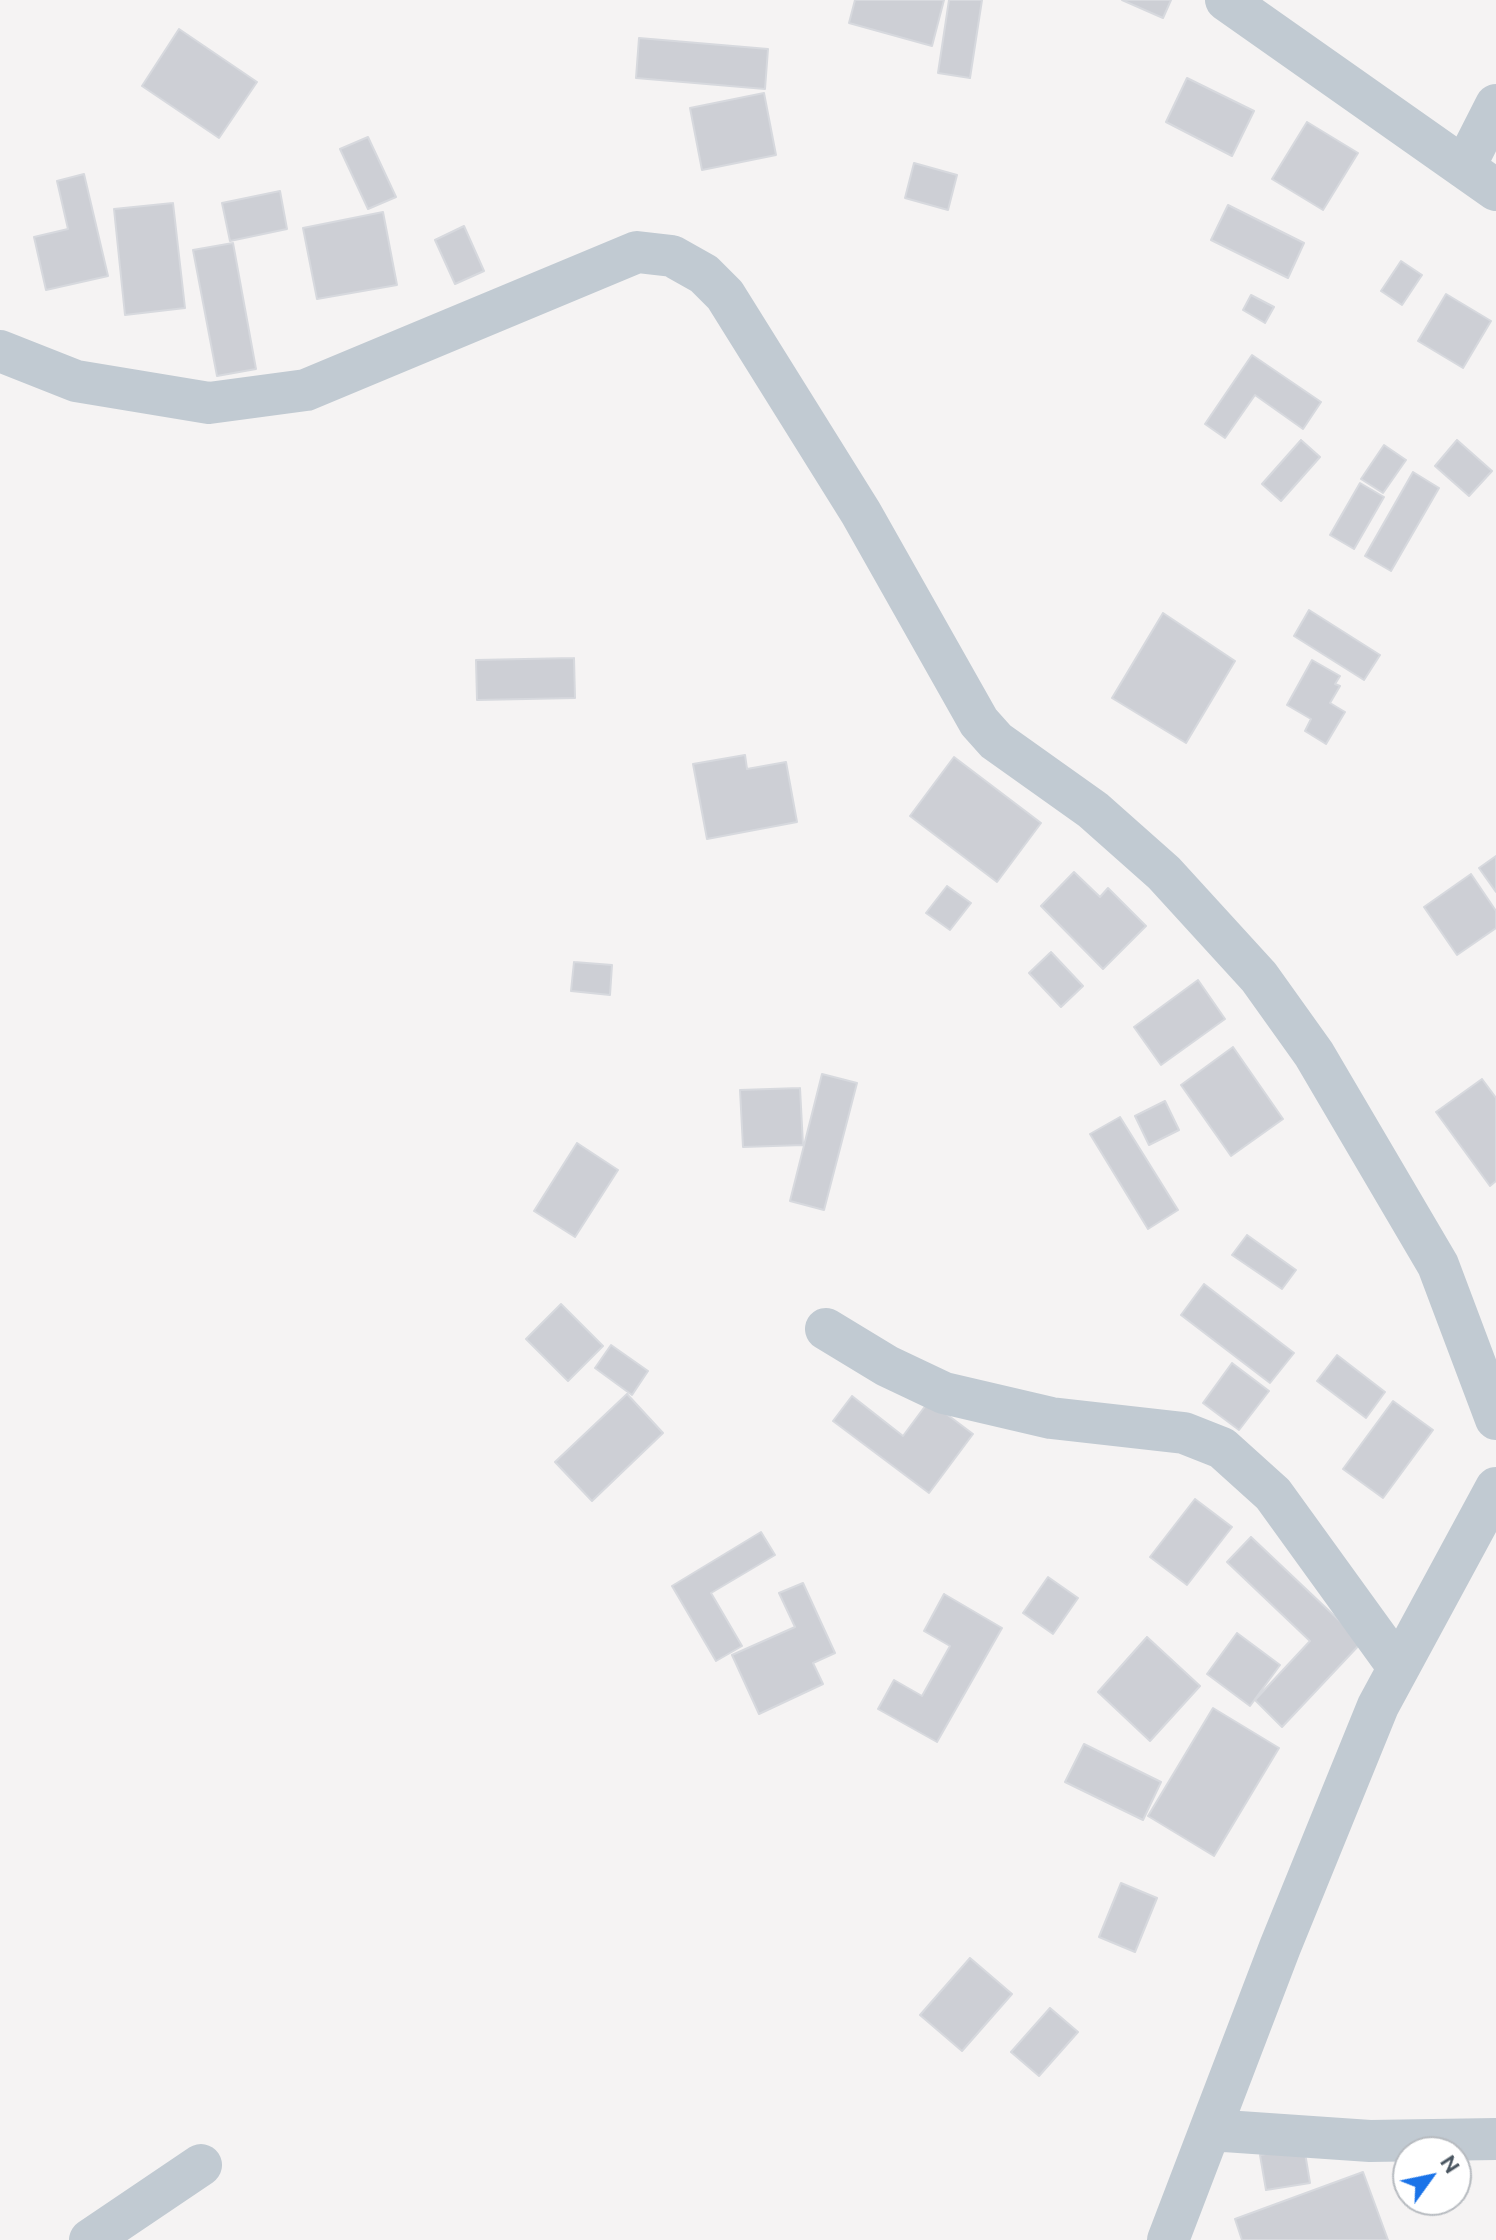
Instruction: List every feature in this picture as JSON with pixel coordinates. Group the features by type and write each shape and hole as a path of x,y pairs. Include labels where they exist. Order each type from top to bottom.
{"street":[{"path":"1226,0 1480,178 1496,105"},
{"path":"0,351 76,381 209,403 306,390 637,252 672,256 704,274 725,295 861,513 979,722 996,741 1093,810 1164,873 1259,977 1314,1054 1438,1265 1496,1419"},
{"path":"826,1329 887,1366 944,1393 1051,1418 1184,1433 1222,1448 1273,1494 1398,1667"},
{"path":"1168,2240 1280,1947 1378,1706 1496,1488"},
{"path":"1210,2130 1370,2141 1496,2139"},
{"path":"90,2240 201,2165"}],"building":[{"path":"855,0 944,0 932,46 849,23"},
{"path":"949,0 982,0 970,78 938,73"},
{"path":"1122,0 1171,0 1163,18"},
{"path":"179,29 257,82 219,138 142,86"},
{"path":"639,38 768,49 765,89 636,78"},
{"path":"1187,78 1254,111 1232,156 1166,122"},
{"path":"764,93 776,155 702,170 690,108"},
{"path":"1307,122 1358,153 1323,210 1272,179"},
{"path":"368,137 396,197 368,209 340,149"},
{"path":"914,163 957,175 948,210 905,198"},
{"path":"84,174 108,276 46,290 34,237 68,229 57,181"},
{"path":"280,191 287,229 230,241 222,203"},
{"path":"173,203 185,308 125,315 114,209"},
{"path":"1228,205 1304,243 1288,278 1211,240"},
{"path":"383,212 397,285 317,299 303,228"},
{"path":"464,226 484,271 455,284 435,240"},
{"path":"233,243 256,369 217,376 193,250"},
{"path":"1401,261 1422,275 1402,305 1381,291"},
{"path":"1446,294 1491,321 1463,368 1418,341"},
{"path":"1251,295 1274,307 1265,323 1243,310"},
{"path":"1252,355 1321,402 1303,429 1255,395 1225,438 1205,424"},
{"path":"1301,440 1320,457 1281,501 1262,484"},
{"path":"1457,440 1492,471 1469,496 1435,466"},
{"path":"1384,445 1406,460 1383,493 1361,479"},
{"path":"1413,472 1439,488 1391,571 1365,556"},
{"path":"1360,483 1384,497 1354,549 1330,535"},
{"path":"1309,610 1380,655 1364,680 1294,636"},
{"path":"1163,613 1235,661 1186,743 1112,698"},
{"path":"574,658 575,698 477,700 476,660"},
{"path":"1312,660 1340,676 1335,684 1340,686 1330,703 1345,712 1326,744 1305,731 1311,719 1287,705"},
{"path":"745,755 747,769 786,762 797,822 707,839 693,764"},
{"path":"954,757 1041,823 997,882 910,816"},
{"path":"1496,856 1496,892 1479,868"},
{"path":"1074,872 1100,897 1108,888 1146,926 1103,969 1041,906"},
{"path":"1471,874 1496,911 1496,928 1457,955 1424,907"},
{"path":"947,886 971,903 950,930 926,913"},
{"path":"1051,952 1083,986 1061,1007 1029,973"},
{"path":"574,962 612,965 610,995 571,991"},
{"path":"1198,980 1225,1019 1161,1065 1134,1027"},
{"path":"1233,1047 1283,1119 1231,1156 1181,1085"},
{"path":"822,1074 857,1083 824,1210 790,1201"},
{"path":"1482,1079 1496,1098 1496,1181 1490,1186 1436,1112"},
{"path":"800,1088 803,1145 743,1147 740,1090"},
{"path":"1165,1101 1179,1130 1149,1145 1135,1116"},
{"path":"1120,1117 1178,1210 1148,1229 1090,1134"},
{"path":"577,1143 618,1170 575,1237 534,1211"},
{"path":"1247,1235 1296,1270 1282,1289 1232,1255"},
{"path":"1204,1284 1294,1353 1270,1383 1181,1315"},
{"path":"561,1304 603,1346 568,1381 526,1339"},
{"path":"611,1345 648,1371 632,1395 595,1368"},
{"path":"1337,1355 1385,1392 1366,1418 1317,1381"},
{"path":"1232,1363 1269,1391 1239,1430 1203,1403"},
{"path":"627,1394 663,1433 592,1501 555,1462"},
{"path":"852,1396 903,1436 929,1401 973,1434 929,1493 833,1421"},
{"path":"1393,1401 1433,1430 1383,1498 1343,1469"},
{"path":"1195,1499 1232,1527 1187,1585 1150,1557"},
{"path":"761,1532 775,1555 711,1593 742,1646 716,1661 672,1586"},
{"path":"1251,1537 1362,1642 1282,1727 1255,1700 1310,1641 1227,1562"},
{"path":"1048,1577 1078,1598 1053,1634 1023,1613"},
{"path":"803,1583 835,1653 813,1663 823,1684 759,1714 732,1655 795,1627 779,1593"},
{"path":"944,1594 1002,1628 937,1742 878,1709 894,1680 922,1696 950,1646 924,1631"},
{"path":"1237,1633 1280,1665 1250,1706 1207,1674"},
{"path":"1147,1637 1200,1686 1150,1741 1098,1692"},
{"path":"1213,1708 1279,1748 1214,1856 1148,1816"},
{"path":"1084,1744 1161,1782 1143,1820 1065,1782"},
{"path":"1121,1883 1157,1898 1135,1952 1099,1937"},
{"path":"970,1958 1012,1994 962,2051 920,2015"},
{"path":"1050,2008 1078,2032 1039,2076 1011,2052"},
{"path":"1304,2147 1310,2183 1266,2190 1260,2155"},
{"path":"1363,2172 1388,2240 1242,2240 1235,2219"}]}
